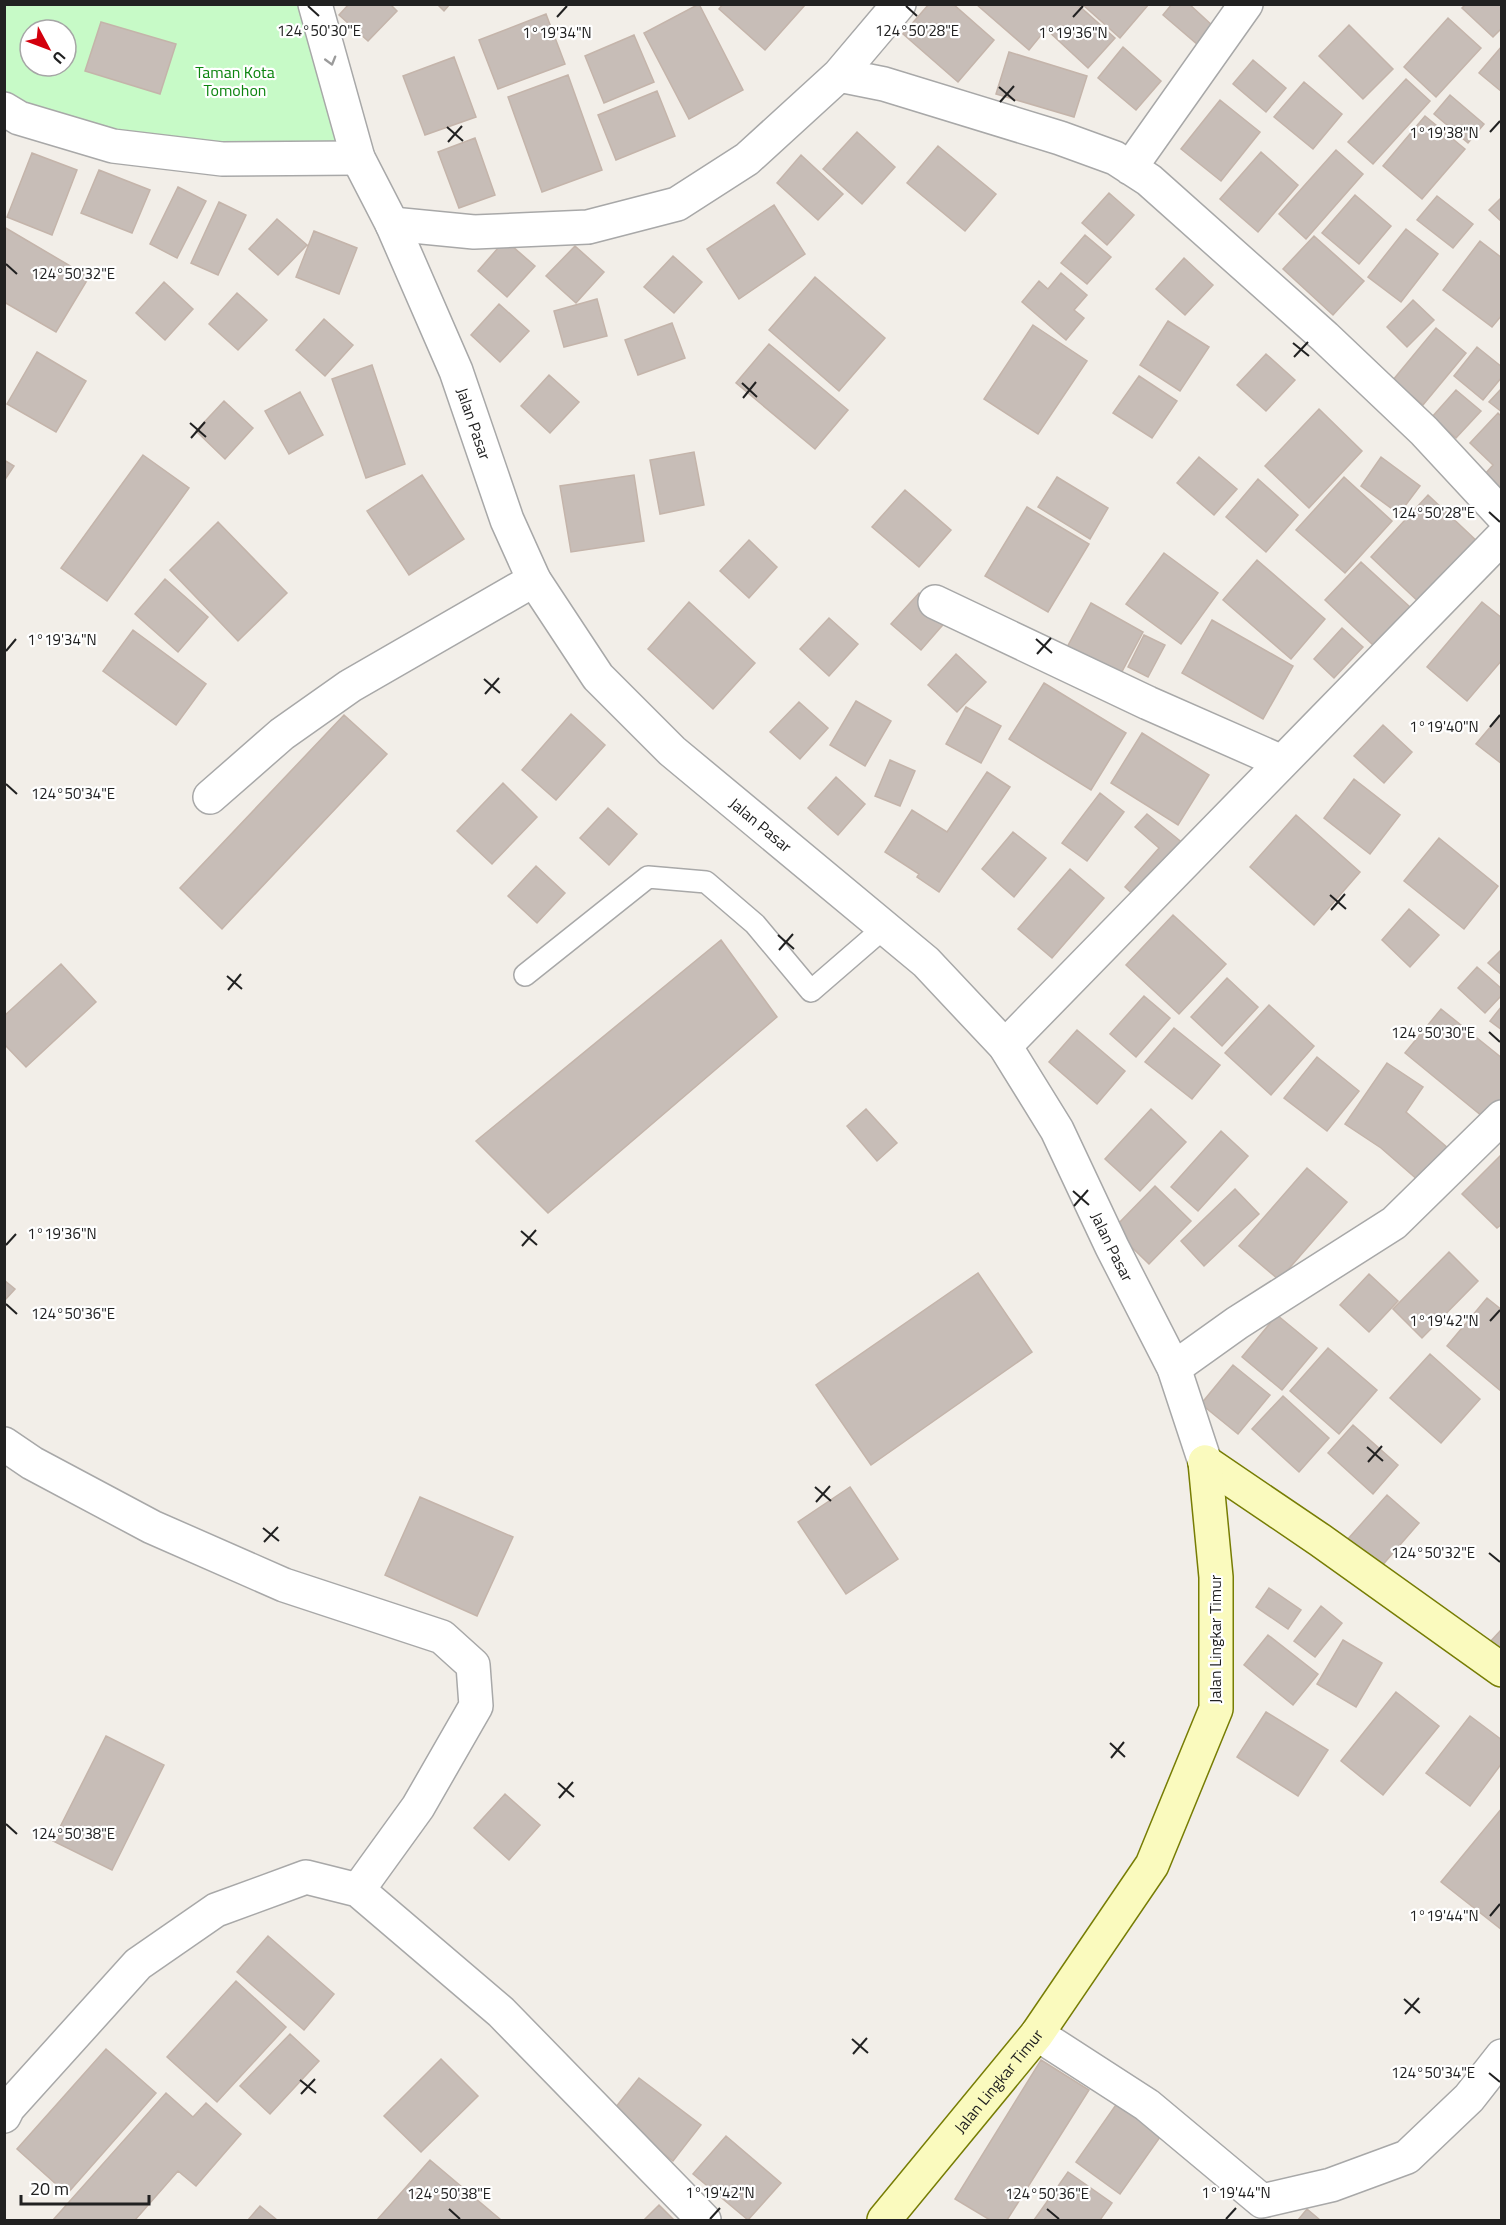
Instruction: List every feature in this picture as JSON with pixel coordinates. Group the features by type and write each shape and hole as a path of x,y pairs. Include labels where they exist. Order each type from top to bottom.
{"main road":[{"path":"1205,1462 1320,1540 1502,1670"},
{"name":"Jalan Lingkar Timur","path":"884,2220 1037,2034 1152,1865 1216,1709 1216,1577 1205,1462"}],"street":[{"name":"Jalan Pasar","path":"315,4 358,158 392,224 456,371 507,520 534,580 598,677 672,751 926,962 1005,1046 1057,1130 1112,1248 1174,1368 1205,1462"},
{"path":"392,224 474,232 588,227 677,204 747,159 839,75 898,4"},
{"path":"1131,168 1246,4"},
{"path":"839,75 884,84 1060,138 1115,158 1131,168 1149,180 1325,337 1424,431 1502,515"},
{"path":"9,123 113,146 222,159 358,158"},
{"path":"1005,1046 1502,537"},
{"path":"210,797 282,734 350,686 534,580"},
{"path":"935,602 1148,703 1282,762"},
{"path":"1174,1368 1238,1323 1394,1223 1502,1117"},
{"path":"4,1444 32,1463 152,1527 273,1580 442,1636 473,1665 476,1706 418,1807 358,1890"},
{"path":"4,2116 8,2108 138,1964 216,1910 306,1877 358,1890 501,2012 704,2220"},
{"path":"1037,2034 1147,2105 1255,2211 1407,2157 1469,2098 1502,2056"}],"lane":[{"path":"525,975 648,877 706,882 755,924 811,991 885,927"}],"green space":[{"name":"Taman Kota Tomohon","path":"4,5 315,5 358,158 222,159 5,109"}],"building":[{"path":"349,4 390,4 397,11 368,41 339,15"},
{"path":"437,4 450,4 444,11"},
{"path":"699,4 743,90 689,119 644,33"},
{"path":"723,4 805,5 765,50 719,9"},
{"path":"929,4 953,4 994,40 958,82 903,34"},
{"path":"976,4 1077,4 1115,38 1088,68 1046,29 1029,50"},
{"path":"1082,4 1149,4 1120,38"},
{"path":"1172,4 1189,4 1214,27 1198,45 1163,15"},
{"path":"1466,4 1502,4 1502,28 1493,37 1462,8"},
{"path":"546,14 565,64 498,89 479,40"},
{"path":"1448,18 1481,48 1436,97 1404,67"},
{"path":"101,22 176,44 160,94 85,71"},
{"path":"1349,25 1393,69 1363,99 1319,56"},
{"path":"634,35 654,82 604,103 585,56"},
{"path":"1502,46 1502,92 1479,73"},
{"path":"1123,47 1161,81 1136,110 1098,78"},
{"path":"1009,52 1087,76 1074,117 996,94"},
{"path":"454,57 476,117 425,135 403,76"},
{"path":"1253,60 1286,88 1266,112 1233,84"},
{"path":"568,75 602,170 542,192 508,97"},
{"path":"1406,79 1430,101 1373,164 1348,142"},
{"path":"1304,82 1342,114 1313,149 1274,117"},
{"path":"657,91 675,136 616,160 598,115"},
{"path":"1450,95 1484,124 1468,143 1434,114"},
{"path":"1220,100 1260,132 1221,181 1181,149"},
{"path":"1425,116 1465,149 1422,199 1383,166"},
{"path":"857,132 895,167 862,204 823,169"},
{"path":"475,138 495,195 459,208 438,152"},
{"path":"938,146 996,194 965,231 907,183"},
{"path":"1336,150 1363,174 1306,239 1279,214"},
{"path":"1261,152 1298,185 1258,232 1220,199"},
{"path":"32,153 77,170 52,235 7,217"},
{"path":"801,155 843,194 818,220 777,183"},
{"path":"99,170 150,190 132,233 81,213"},
{"path":"178,187 206,201 177,258 150,244"},
{"path":"1109,193 1134,215 1107,245 1082,223"},
{"path":"1355,195 1391,226 1359,264 1322,233"},
{"path":"1437,196 1473,224 1453,248 1417,220"},
{"path":"1502,197 1502,222 1489,210"},
{"path":"219,202 246,215 218,275 191,263"},
{"path":"774,205 805,254 739,299 707,249"},
{"path":"277,219 307,245 278,275 249,249"},
{"path":"4,227 89,277 56,332 4,302"},
{"path":"1406,229 1438,254 1401,302 1368,277"},
{"path":"314,231 357,248 339,294 296,277"},
{"path":"1085,235 1111,257 1087,284 1061,263"},
{"path":"1314,236 1364,281 1333,315 1283,269"},
{"path":"505,240 535,266 507,297 478,271"},
{"path":"1480,241 1502,258 1502,315 1492,327 1443,290"},
{"path":"575,246 604,272 576,303 546,276"},
{"path":"673,256 702,282 674,313 644,287"},
{"path":"1184,258 1213,285 1185,315 1156,289"},
{"path":"1061,273 1087,295 1074,310 1084,318 1066,340 1022,302 1039,281 1048,289"},
{"path":"815,277 885,338 839,391 769,330"},
{"path":"164,282 193,309 165,340 136,313"},
{"path":"237,293 267,320 238,350 209,324"},
{"path":"597,299 607,336 564,347 554,311"},
{"path":"1413,300 1434,320 1407,347 1387,327"},
{"path":"499,304 529,331 500,362 471,335"},
{"path":"324,319 353,345 325,376 296,350"},
{"path":"1168,321 1209,347 1180,391 1140,365"},
{"path":"672,323 685,358 638,375 625,340"},
{"path":"1033,325 1087,361 1038,434 984,399"},
{"path":"1436,328 1466,353 1423,405 1393,380"},
{"path":"769,344 848,410 815,449 736,383"},
{"path":"1477,347 1502,367 1502,377 1483,400 1454,376"},
{"path":"37,352 86,381 56,432 7,404"},
{"path":"1266,354 1295,380 1266,411 1237,385"},
{"path":"372,365 405,464 366,478 332,379"},
{"path":"549,375 579,402 550,433 521,406"},
{"path":"1139,376 1177,401 1152,438 1113,413"},
{"path":"1502,388 1502,412 1489,402"},
{"path":"1456,390 1481,411 1456,438 1432,417"},
{"path":"300,392 323,435 289,454 265,411"},
{"path":"224,401 253,428 225,459 196,431"},
{"path":"1319,409 1362,451 1309,508 1265,466"},
{"path":"1498,413 1502,417 1502,505 1477,483 1493,465 1470,443"},
{"path":"694,452 704,505 660,514 650,460"},
{"path":"143,455 189,488 107,601 61,568"},
{"path":"1199,457 1237,489 1214,515 1177,483"},
{"path":"1381,457 1420,486 1399,514 1361,486"},
{"path":"4,460 14,466 4,481"},
{"path":"422,475 464,539 409,575 367,511"},
{"path":"634,475 644,541 571,552 560,486"},
{"path":"1057,477 1108,508 1090,539 1038,507"},
{"path":"1344,477 1392,521 1345,573 1296,530"},
{"path":"1258,479 1298,515 1266,552 1226,517"},
{"path":"905,490 951,530 919,567 872,527"},
{"path":"1428,495 1480,544 1423,606 1371,557"},
{"path":"1027,507 1089,544 1048,612 985,576"},
{"path":"218,522 287,593 238,641 170,570"},
{"path":"749,540 777,567 749,598 720,571"},
{"path":"1164,553 1218,593 1181,644 1126,604"},
{"path":"1257,560 1325,619 1291,659 1223,600"},
{"path":"1361,562 1410,607 1374,646 1325,600"},
{"path":"165,579 208,617 178,652 135,614"},
{"path":"919,593 948,619 921,650 891,624"},
{"path":"689,602 755,663 713,709 648,649"},
{"path":"1482,602 1502,618 1502,660 1467,701 1427,667"},
{"path":"1091,603 1143,632 1118,679 1065,651"},
{"path":"829,618 858,644 829,676 800,649"},
{"path":"1212,620 1293,666 1263,719 1182,673"},
{"path":"1342,628 1363,647 1334,678 1314,659"},
{"path":"133,630 206,684 176,725 103,671"},
{"path":"1144,635 1165,645 1148,677 1128,667"},
{"path":"956,654 986,682 957,712 928,685"},
{"path":"1044,683 1126,733 1091,790 1009,739"},
{"path":"856,701 891,721 865,766 830,745"},
{"path":"799,702 828,728 800,759 770,732"},
{"path":"966,707 1001,726 981,763 946,744"},
{"path":"1502,713 1502,764 1476,744"},
{"path":"571,714 605,745 556,800 522,770"},
{"path":"344,715 387,754 222,929 180,888"},
{"path":"1383,725 1412,752 1384,783 1354,756"},
{"path":"1142,733 1209,775 1178,825 1111,783"},
{"path":"890,760 915,771 900,806 875,796"},
{"path":"987,772 1010,787 939,892 917,877 919,874 885,852 912,810 947,832"},
{"path":"836,777 865,804 838,835 808,808"},
{"path":"1354,779 1400,815 1370,854 1324,818"},
{"path":"503,783 537,817 492,864 457,831"},
{"path":"1100,793 1124,812 1087,861 1062,843"},
{"path":"608,808 637,834 609,865 580,838"},
{"path":"1147,814 1184,844 1137,898 1125,887 1159,848 1135,827"},
{"path":"1296,815 1360,872 1314,925 1250,867"},
{"path":"1013,832 1046,858 1014,897 982,869"},
{"path":"1439,838 1498,886 1464,929 1404,881"},
{"path":"536,866 565,893 537,923 508,896"},
{"path":"1070,869 1104,898 1052,958 1018,929"},
{"path":"1409,909 1439,935 1410,967 1382,940"},
{"path":"1173,915 1226,964 1179,1014 1126,965"},
{"path":"721,940 777,1017 548,1213 476,1141"},
{"path":"1502,949 1502,975 1488,963"},
{"path":"61,964 96,1002 26,1067 4,1044 4,1016"},
{"path":"1477,967 1502,989 1502,995 1485,1013 1458,988"},
{"path":"1227,978 1258,1007 1222,1046 1191,1017"},
{"path":"1144,996 1170,1018 1136,1057 1110,1034"},
{"path":"1269,1005 1314,1046 1271,1095 1225,1053"},
{"path":"1502,1006 1502,1030 1490,1021"},
{"path":"1441,1009 1502,1058 1502,1104 1488,1121 1405,1053"},
{"path":"1174,1028 1220,1065 1192,1099 1145,1062"},
{"path":"1077,1030 1125,1071 1097,1104 1049,1062"},
{"path":"1317,1057 1359,1091 1327,1131 1284,1098"},
{"path":"1387,1063 1423,1087 1406,1112 1448,1148 1419,1181 1381,1148 1345,1124"},
{"path":"866,1109 897,1143 877,1161 847,1126"},
{"path":"1151,1109 1186,1142 1140,1191 1105,1159"},
{"path":"1221,1131 1248,1156 1198,1211 1171,1187"},
{"path":"1502,1154 1502,1224 1497,1228 1462,1194"},
{"path":"1307,1168 1347,1202 1279,1280 1239,1246"},
{"path":"1155,1186 1191,1221 1149,1264 1113,1229"},
{"path":"1235,1189 1259,1214 1204,1266 1181,1241"},
{"path":"1449,1252 1478,1281 1422,1338 1393,1309"},
{"path":"978,1273 1032,1352 871,1465 816,1385"},
{"path":"1369,1274 1398,1301 1369,1332 1340,1305"},
{"path":"4,1280 15,1289 4,1301"},
{"path":"1487,1298 1502,1310 1502,1392 1447,1346"},
{"path":"1277,1315 1317,1348 1282,1390 1242,1357"},
{"path":"1328,1348 1377,1390 1339,1434 1290,1391"},
{"path":"1430,1354 1480,1399 1441,1443 1390,1398"},
{"path":"1233,1365 1270,1395 1238,1434 1201,1404"},
{"path":"1283,1396 1329,1438 1299,1472 1252,1429"},
{"path":"1353,1425 1398,1465 1373,1494 1328,1453"},
{"path":"850,1487 898,1559 846,1594 798,1522"},
{"path":"1387,1495 1419,1523 1380,1568 1347,1540"},
{"path":"420,1497 513,1537 477,1616 385,1575"},
{"path":"1269,1588 1301,1610 1288,1629 1256,1607"},
{"path":"1321,1606 1342,1623 1315,1657 1294,1641"},
{"path":"1502,1629 1502,1651 1490,1642"},
{"path":"1268,1635 1318,1674 1293,1705 1244,1665"},
{"path":"1343,1640 1382,1663 1356,1707 1317,1684"},
{"path":"1396,1692 1439,1726 1383,1795 1341,1761"},
{"path":"1266,1712 1328,1750 1298,1796 1237,1757"},
{"path":"1470,1716 1502,1740 1502,1763 1470,1806 1426,1773"},
{"path":"106,1736 164,1765 112,1870 53,1841"},
{"path":"505,1794 540,1825 509,1860 474,1828"},
{"path":"1502,1808 1502,1930 1441,1882"},
{"path":"268,1936 334,1994 304,2030 237,1972"},
{"path":"236,1981 286,2027 217,2102 167,2057"},
{"path":"290,2034 319,2061 270,2114 240,2086"},
{"path":"106,2049 156,2093 67,2194 17,2149"},
{"path":"441,2059 478,2096 421,2152 384,2116"},
{"path":"1041,2060 1089,2090 1007,2220 990,2220 955,2199"},
{"path":"639,2078 701,2125 673,2161 611,2113"},
{"path":"166,2093 193,2117 206,2103 241,2134 196,2186 178,2171 135,2220 53,2220"},
{"path":"1120,2099 1165,2130 1120,2194 1076,2162"},
{"path":"726,2136 781,2183 748,2220 693,2174"},
{"path":"430,2160 501,2220 377,2220"},
{"path":"1068,2172 1112,2203 1100,2220 1034,2220"},
{"path":"659,2205 674,2220 644,2220"},
{"path":"260,2206 277,2220 248,2220"},
{"path":"1307,2209 1320,2220 1298,2220"}]}
